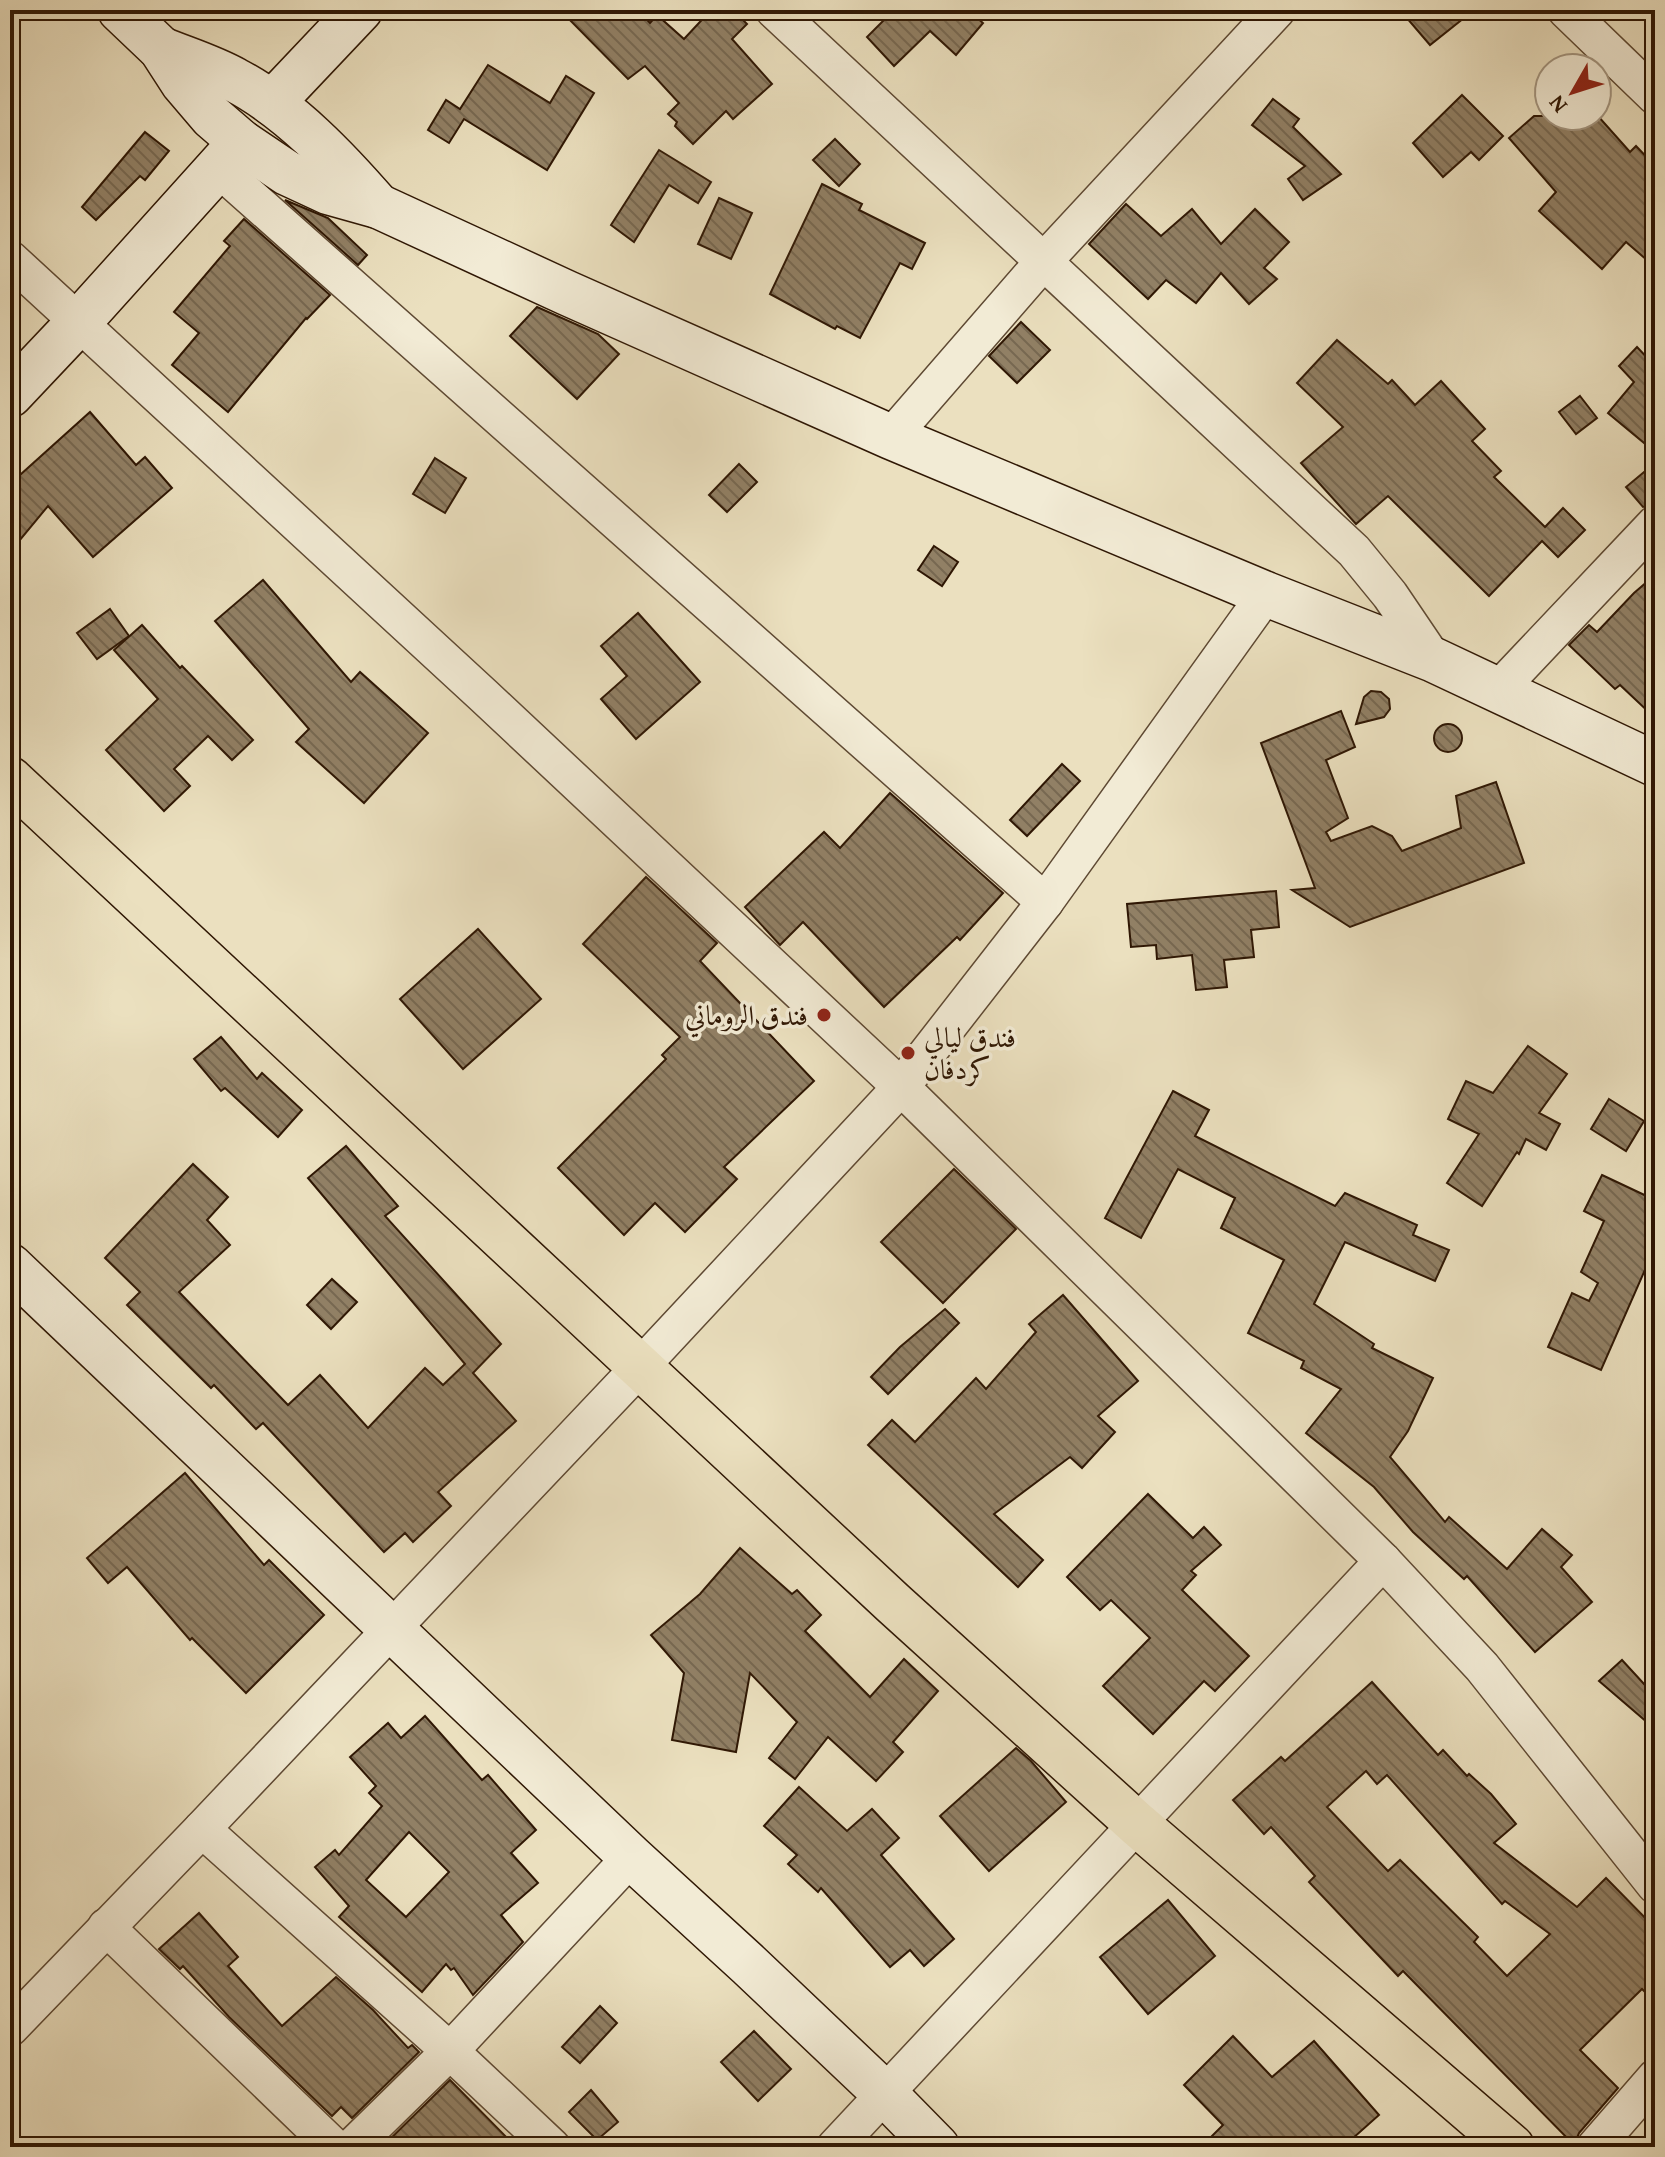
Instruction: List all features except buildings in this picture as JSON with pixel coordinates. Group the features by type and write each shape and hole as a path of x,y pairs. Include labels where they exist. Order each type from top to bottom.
{"main road":[{"path":"10,779 893,1603 1137,1824 1512,2147"}],"street":[{"path":"120,10 161,49 183,83 212,117 230,156 1045,902"},
{"path":"272,103 360,10"},
{"path":"774,10 1354,551 1390,595 1434,660"},
{"path":"1566,10 1655,96"},
{"path":"891,437 1043,262 1273,12"},
{"path":"161,49 235,79 272,103 340,162 378,206"},
{"path":"230,156 287,173 328,192 378,206 891,437 1266,594 1434,660 1655,764"},
{"path":"10,395 230,156"},
{"path":"10,259 484,696 901,1087 1383,1561 1482,1667 1655,1885"},
{"path":"1498,690 1655,524"},
{"path":"10,2028 640,1367 901,1087 1045,902 1266,594"},
{"path":"10,1266 390,1629 885,2094 937,2147"},
{"path":"835,2147 1383,1561"},
{"path":"202,1829 450,2051 552,2147"},
{"path":"352,2147 450,2051 631,1857"},
{"path":"106,1927 334,2147"},
{"path":"1595,2147 1655,2078"}],"place":[{"name":"فندق الروماني","path":"824,1015"},
{"name":"فندق ليالي كردفان","path":"908,1053"}]}
